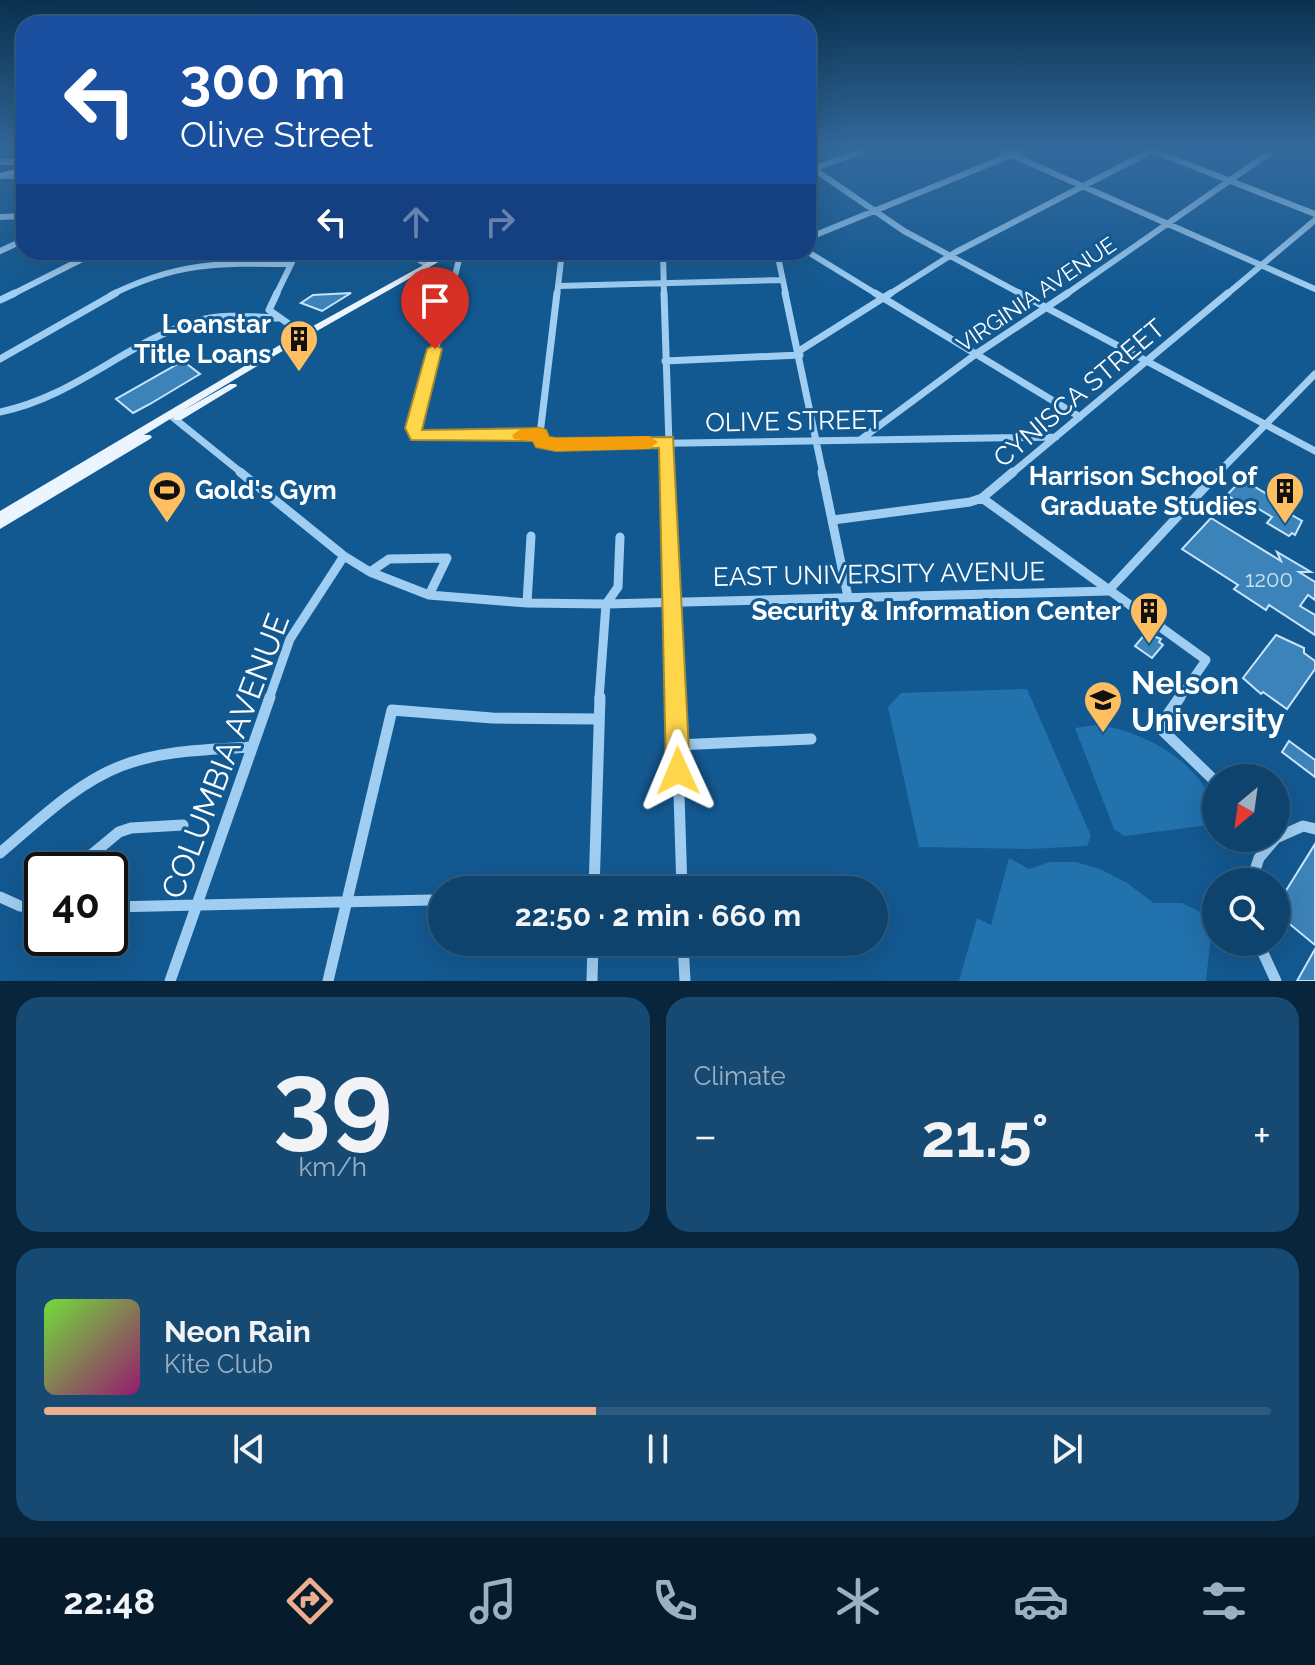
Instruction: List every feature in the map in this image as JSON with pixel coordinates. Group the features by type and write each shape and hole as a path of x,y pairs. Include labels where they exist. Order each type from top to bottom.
{"main road":[{"path":"0,525 306,336 437,260"},
{"path":"0,516 173,417"}],"street":[{"path":"854,197 949,256 1315,451"},
{"path":"816,235 910,197"},
{"path":"665,361 799,353 949,256 1065,197"},
{"path":"1103,197 1315,289"},
{"name":"VIRGINIA AVENUE","path":"860,440 976,354 1208,197"},
{"path":"1267,197 1315,217"},
{"name":"CYNISCA STREET","path":"833,520 982,498 1262,267 1315,217"},
{"path":"816,257 1080,417"},
{"path":"0,300 80,260"},
{"path":"292,260 269,307 271,313 306,336"},
{"path":"419,260 428,265"},
{"name":"OLIVE STREET","path":"459,260 416,415 413,428 417,436 540,434 542,442 556,445 1056,437"},
{"path":"540,434 561,260"},
{"path":"663,260 682,876"},
{"path":"779,260 848,597"},
{"path":"0,359 125,289 164,272 201,265 290,264"},
{"path":"558,286 783,280"},
{"path":"0,412 40,403 196,321 278,318"},
{"path":"1108,591 1315,374"},
{"name":"EAST UNIVERSITY AVENUE","path":"173,417 344,556 370,572 429,595 527,603 606,604 1108,591"},
{"path":"982,498 1206,660 1159,727 1202,768"},
{"path":"527,603 531,536"},
{"path":"594,876 598,719 606,604 618,587 620,537"},
{"name":"COLUMBIA AVENUE","path":"170,981 290,639 344,556"},
{"path":"370,572 389,559 447,558 429,595"},
{"path":"328,981 392,710 492,718 598,719"},
{"path":"677,745 811,739"},
{"path":"0,853 53,811 120,767 177,752 250,747"},
{"path":"95,852 119,832 131,828 183,825"},
{"path":"1290,832 1303,826 1315,829"},
{"path":"0,897 24,904"},
{"path":"128,906 428,900"},
{"path":"592,981 593,956"},
{"path":"684,956 685,981"},
{"path":"1264,956 1276,981"}],"shaded area":[{"path":"1027,689 1091,836 1087,846 1029,849 919,847 888,707 901,693"},
{"path":"1096,725 1115,728 1155,744 1174,756 1202,784 1202,826 1124,836 1114,829 1075,728"},
{"path":"1009,858 1029,869 1050,862 1076,862 1100,869 1127,883 1154,903 1182,903 1202,913 1202,956 1209,956 1206,981 959,981 977,918 991,925"}],"building":[{"path":"351,293 322,311 301,303 313,295"},
{"path":"183,361 200,374 133,413 116,399"},
{"path":"1242,479 1293,510 1290,514 1302,521 1295,535 1292,533 1289,536 1267,523 1272,517 1257,508 1254,512 1227,495"},
{"path":"1211,518 1281,561 1277,552 1311,572 1299,572 1315,582 1315,600 1308,595 1300,606 1315,615 1315,635 1269,605 1266,610 1234,589 1238,585 1182,549"},
{"name":"Security & Information Center","path":"1146,633 1161,639 1159,642 1163,645 1152,658 1135,646"},
{"path":"1276,635 1304,648 1304,653 1315,661 1315,669 1287,709 1263,692 1261,694 1243,678"},
{"path":"1289,741 1315,760 1315,777 1282,752"},
{"path":"1315,844 1315,945 1290,924 1290,884"},
{"path":"1315,949 1315,981 1297,981"}],"slow traffic":[{"path":"521,435 540,434 544,444 556,445 649,442"}],"place":[{"name":"Loanstar Title Loans","path":"299,373"},
{"name":"Gold's Gym","path":"167,524"},
{"name":"Harrison School of Graduate Studies","path":"1285,525"},
{"name":"Security & Information Center","path":"1149,645"},
{"name":"Nelson University","path":"1103,734"}],"route":[{"path":"435,349 413,428 417,436 540,434 544,444 556,445 667,442 678,771"}]}
